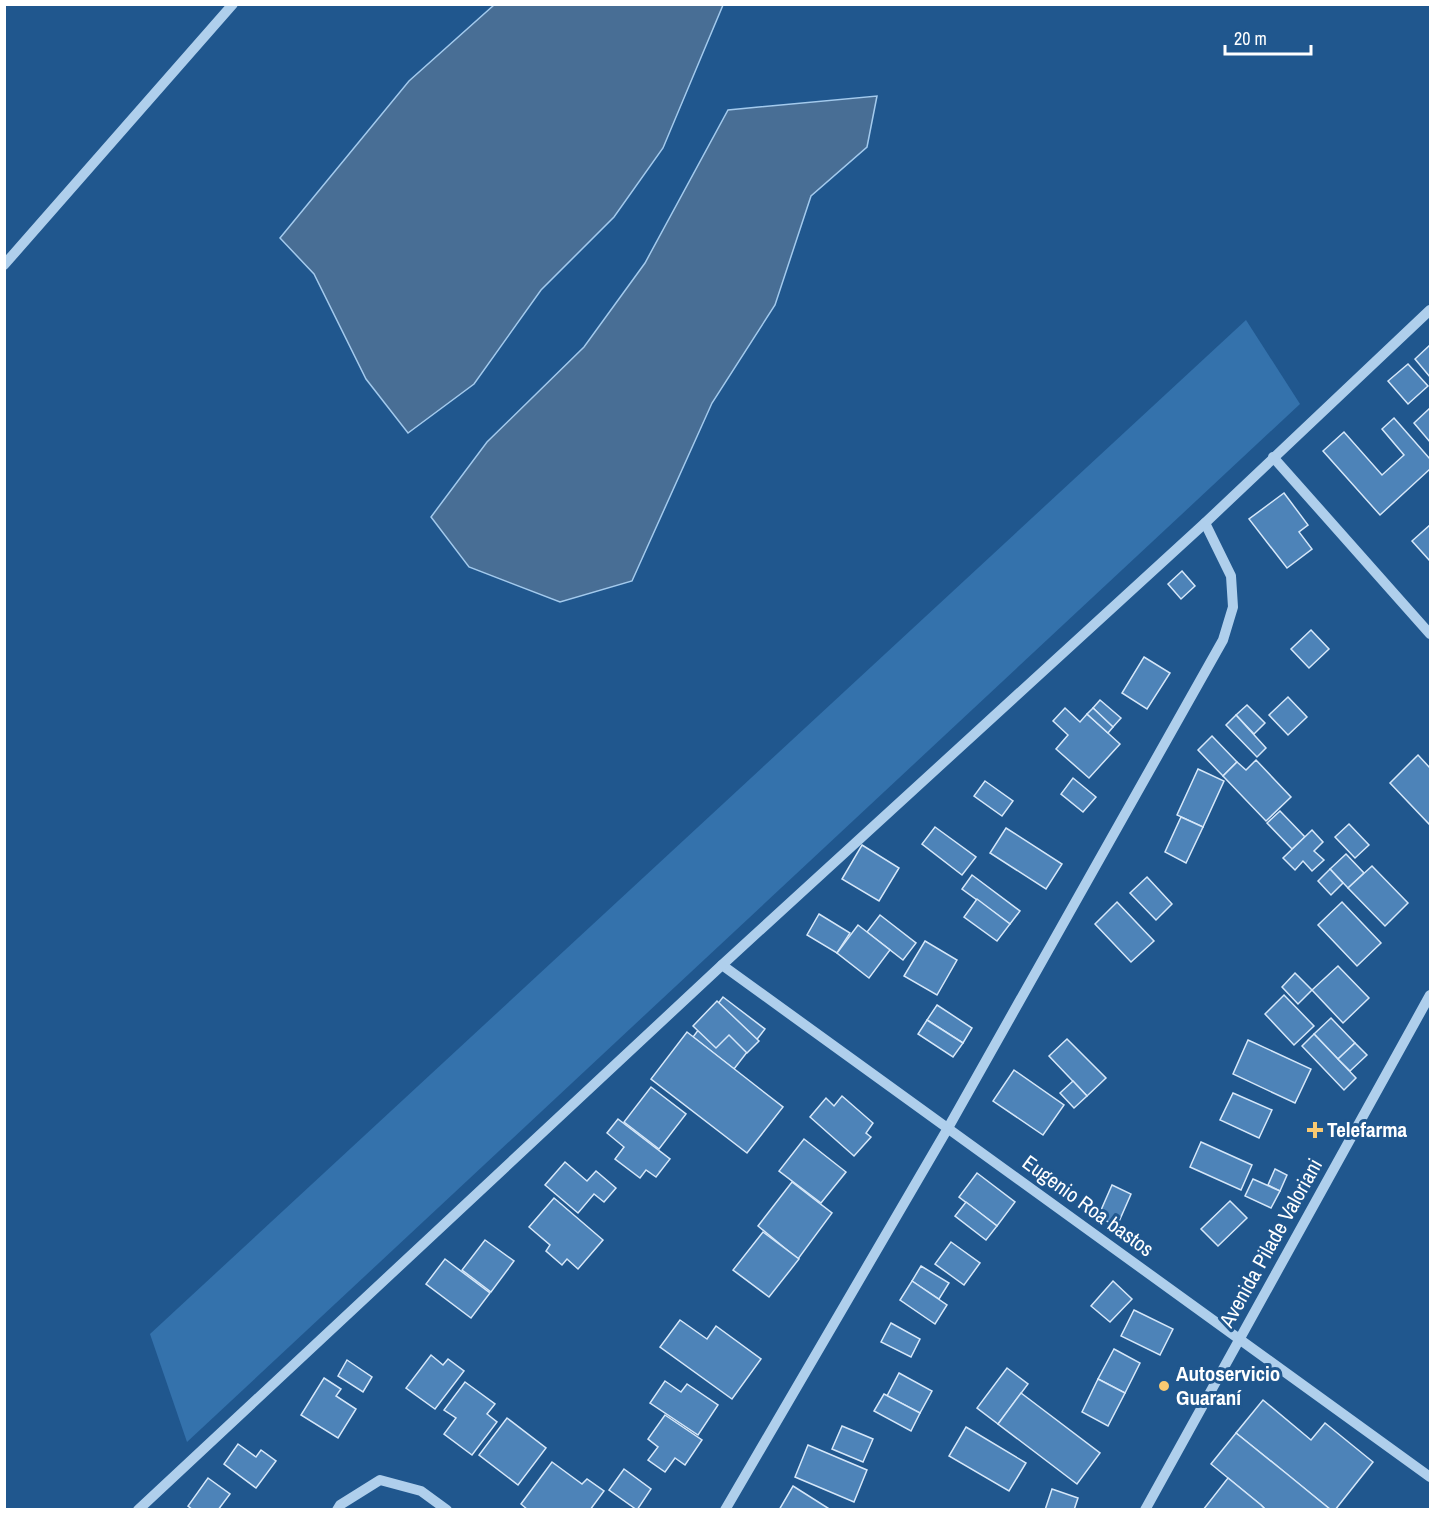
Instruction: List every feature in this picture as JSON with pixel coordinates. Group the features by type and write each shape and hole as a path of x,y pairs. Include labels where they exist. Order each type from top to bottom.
{"street":[{"path":"4,265 233,4"},
{"path":"138,1509 722,965 1205,523 1431,310"},
{"path":"1273,458 1431,634"},
{"path":"725,1509 948,1128 1223,640 1233,607 1231,576 1205,523"},
{"name":"Eugenio Roa bastos","path":"722,965 1431,1477"},
{"name":"Avenida Pilade Valoriani","path":"1145,1509 1431,995"},
{"path":"337,1509 380,1480 421,1491 447,1509"}],"shaded area":[{"path":"494,5 723,5 663,148 614,217 541,290 474,384 408,433 366,379 314,274 280,238 409,81"},
{"path":"877,96 867,147 811,196 775,305 712,403 632,581 560,602 469,567 431,517 487,442 584,347 645,263 728,110"},
{"path":"1246,320 1300,404 187,1442 150,1334"}],"building":[{"path":"1430,345 1430,377 1415,359"},
{"path":"1408,364 1428,386 1408,404 1388,381"},
{"path":"1430,408 1430,442 1414,423"},
{"path":"1394,418 1430,459 1430,469 1380,515 1323,451 1344,432 1382,475 1404,455 1382,429"},
{"path":"1284,493 1308,525 1299,532 1312,549 1287,568 1249,519"},
{"path":"1430,525 1430,561 1412,541"},
{"path":"1182,571 1195,586 1181,599 1168,584"},
{"path":"1311,630 1329,649 1309,668 1291,649"},
{"path":"1144,657 1170,673 1147,709 1122,693"},
{"path":"1288,697 1307,717 1288,735 1269,715"},
{"path":"1100,700 1121,718 1113,727 1093,708"},
{"path":"1247,705 1265,723 1254,734 1236,715"},
{"path":"1065,708 1080,722 1087,714 1120,744 1089,778 1056,749 1068,735 1053,721"},
{"path":"1093,708 1113,727 1108,733 1087,714"},
{"path":"1236,715 1266,748 1257,757 1226,725"},
{"path":"1212,736 1237,762 1223,776 1198,750"},
{"path":"1418,755 1430,768 1430,825 1390,783"},
{"path":"1256,760 1291,797 1266,821 1223,776 1237,762 1246,770"},
{"path":"1198,769 1224,781 1203,827 1177,815"},
{"path":"1073,778 1096,797 1083,812 1061,794"},
{"path":"985,781 1013,801 1002,816 974,796"},
{"path":"1280,811 1305,837 1292,849 1267,823"},
{"path":"1181,817 1203,827 1186,863 1165,852"},
{"path":"1349,824 1369,845 1355,858 1335,837"},
{"path":"935,827 976,857 962,875 922,844"},
{"path":"1006,828 1062,864 1046,889 990,853"},
{"path":"1312,830 1323,842 1314,851 1324,860 1312,871 1303,861 1295,870 1283,858"},
{"path":"862,845 899,868 879,901 842,879"},
{"path":"1346,854 1364,873 1348,888 1330,869"},
{"path":"1372,866 1408,903 1385,926 1348,888"},
{"path":"1330,869 1343,883 1331,895 1318,881"},
{"path":"972,875 1020,911 1010,924 962,889"},
{"path":"1147,877 1172,904 1156,920 1130,893"},
{"path":"977,899 1010,924 997,941 964,917"},
{"path":"1117,902 1154,941 1131,962 1095,924"},
{"path":"1342,902 1381,943 1357,966 1318,925"},
{"path":"819,914 850,933 837,953 807,935"},
{"path":"880,915 916,943 903,960 867,932"},
{"path":"858,925 890,950 869,978 837,953"},
{"path":"925,941 957,960 937,995 904,976"},
{"path":"1338,966 1369,998 1343,1023 1312,990"},
{"path":"1295,973 1312,990 1298,1004 1282,987"},
{"path":"1284,995 1314,1026 1294,1045 1265,1014"},
{"path":"723,997 765,1029 734,1069 693,1037"},
{"path":"717,1001 759,1041 747,1053 729,1035 716,1048 693,1026"},
{"path":"937,1005 972,1028 963,1043 927,1020"},
{"path":"1331,1018 1355,1043 1338,1059 1314,1034"},
{"path":"927,1020 963,1043 953,1057 918,1034"},
{"path":"687,1032 783,1107 747,1153 651,1079"},
{"path":"1314,1034 1356,1078 1344,1090 1302,1046"},
{"path":"1067,1039 1106,1078 1087,1096 1049,1056"},
{"path":"1248,1040 1311,1069 1295,1103 1233,1074"},
{"path":"1355,1043 1367,1055 1350,1071 1338,1059"},
{"path":"1014,1070 1064,1105 1043,1135 993,1101"},
{"path":"1073,1081 1087,1096 1074,1108 1060,1093"},
{"path":"651,1087 686,1114 659,1149 624,1122"},
{"path":"1233,1093 1272,1110 1259,1138 1220,1120"},
{"path":"842,1096 873,1123 866,1133 871,1137 854,1156 810,1117 826,1098 834,1106"},
{"path":"618,1119 670,1159 656,1177 646,1170 640,1178 615,1159 624,1147 607,1133"},
{"path":"804,1139 846,1172 821,1203 779,1171"},
{"path":"1201,1142 1252,1165 1241,1190 1190,1167"},
{"path":"565,1162 587,1181 596,1171 616,1188 604,1202 594,1194 578,1213 545,1185"},
{"path":"1275,1169 1287,1175 1280,1191 1268,1185"},
{"path":"977,1173 1015,1202 997,1226 959,1197"},
{"path":"1253,1179 1280,1191 1271,1208 1245,1196"},
{"path":"792,1182 832,1213 798,1259 758,1226"},
{"path":"1112,1185 1131,1194 1117,1226 1098,1217"},
{"path":"554,1198 603,1240 578,1269 567,1259 562,1265 546,1251 550,1245 529,1227"},
{"path":"1230,1201 1247,1218 1218,1246 1201,1229"},
{"path":"966,1202 997,1226 986,1240 955,1216"},
{"path":"763,1232 799,1259 769,1297 733,1270"},
{"path":"485,1240 514,1261 491,1292 462,1270"},
{"path":"951,1242 980,1263 964,1285 935,1264"},
{"path":"445,1259 490,1293 471,1318 426,1284"},
{"path":"921,1266 949,1283 939,1299 912,1281"},
{"path":"912,1281 947,1305 935,1324 900,1300"},
{"path":"1113,1281 1132,1299 1110,1322 1091,1306"},
{"path":"1134,1310 1173,1329 1160,1355 1121,1336"},
{"path":"680,1320 707,1339 716,1326 761,1359 732,1399 660,1347"},
{"path":"891,1323 920,1339 911,1357 881,1342"},
{"path":"1114,1349 1140,1363 1125,1393 1098,1379"},
{"path":"431,1355 443,1365 448,1359 464,1371 435,1409 406,1388"},
{"path":"347,1360 372,1377 363,1392 338,1376"},
{"path":"1007,1368 1028,1384 998,1424 977,1408"},
{"path":"899,1373 932,1391 920,1413 887,1396"},
{"path":"324,1378 341,1389 336,1396 356,1409 338,1438 301,1415"},
{"path":"1098,1379 1125,1393 1108,1426 1082,1412"},
{"path":"665,1381 681,1392 687,1384 718,1405 698,1435 650,1403"},
{"path":"465,1382 495,1404 487,1414 497,1422 472,1455 444,1434 456,1418 444,1410"},
{"path":"1021,1393 1100,1453 1077,1484 998,1424"},
{"path":"884,1394 920,1413 911,1431 874,1411"},
{"path":"1263,1400 1311,1440 1325,1423 1373,1462 1335,1510 1331,1510 1236,1433"},
{"path":"665,1415 702,1440 685,1465 675,1458 665,1472 648,1460 658,1447 648,1439"},
{"path":"507,1418 546,1448 518,1485 479,1455"},
{"path":"842,1426 873,1439 863,1462 832,1449"},
{"path":"966,1427 1026,1463 1009,1491 949,1456"},
{"path":"1236,1433 1331,1510 1266,1510 1211,1464"},
{"path":"238,1444 256,1457 261,1450 276,1461 256,1488 224,1464"},
{"path":"808,1445 867,1470 854,1502 795,1477"},
{"path":"552,1462 582,1484 587,1479 604,1491 590,1510 528,1510 521,1504"},
{"path":"624,1469 651,1489 637,1510 609,1490"},
{"path":"208,1478 230,1494 218,1510 193,1510 188,1506"},
{"path":"1228,1478 1261,1505 1266,1510 1203,1510"},
{"path":"793,1486 831,1510 779,1510"},
{"path":"1052,1489 1078,1498 1074,1510 1045,1510"}],"place":[{"name":"Telefarma","path":"1315,1130"},
{"name":"Autoservicio Guaraní","path":"1164,1386"}]}
